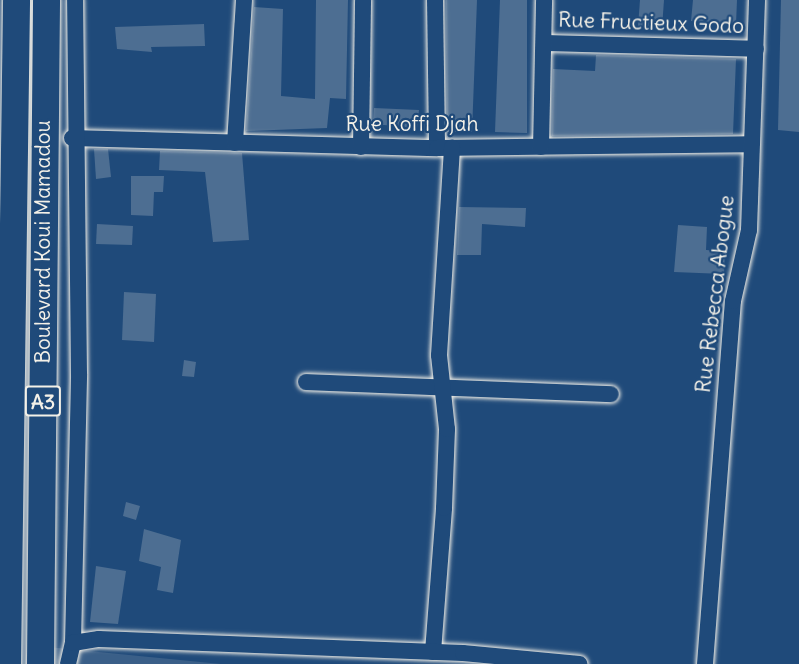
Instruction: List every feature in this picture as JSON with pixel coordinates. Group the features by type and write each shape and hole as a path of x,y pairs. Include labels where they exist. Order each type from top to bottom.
{"main road":[{"name":"Boulevard Koui Mamadou","path":"7,664 16,0"},
{"name":"Boulevard Koui Mamadou","path":"40,664 46,0"}],"street":[{"path":"68,664 73,643 79,264 72,138 75,0"},
{"path":"235,143 244,0"},
{"path":"361,147 363,0"},
{"path":"433,652 446,452 439,354 444,147 435,0"},
{"path":"541,147 545,43 544,0"},
{"name":"Rue Rebecca Abogue","path":"705,664 733,300 749,230 757,0"},
{"name":"Rue Fructieux Godo","path":"545,43 756,49"},
{"name":"Rue Koffi Djah","path":"72,138 361,147 751,144"},
{"path":"306,382 611,394"},
{"path":"73,643 182,640 433,652 579,664"}],"shaded area":[{"path":"27,645 221,664 25,664"}],"building":[{"path":"316,0 348,0 346,99 330,98 327,128 246,131 254,7 283,9 281,96 315,99"},
{"path":"446,0 477,0 472,132 447,132"},
{"path":"500,0 527,0 527,133 495,132"},
{"path":"640,0 664,0 662,28 638,27"},
{"path":"693,0 737,0 736,24 691,21"},
{"path":"781,0 799,0 799,132 778,130"},
{"path":"204,24 205,46 151,47 152,52 117,49 115,27"},
{"path":"596,55 736,59 733,134 552,136 553,69 595,71"},
{"path":"374,108 419,110 417,128 373,124"},
{"path":"94,149 108,149 111,177 96,179"},
{"path":"160,151 242,153 249,240 213,242 205,172 159,170"},
{"path":"131,176 164,176 163,192 154,192 153,216 131,215"},
{"path":"459,207 526,208 525,227 482,224 481,255 457,255"},
{"path":"97,224 133,226 132,245 96,244"},
{"path":"678,225 707,227 706,250 725,251 724,274 674,272"},
{"path":"124,292 156,294 154,342 122,340"},
{"path":"184,360 196,362 194,377 182,376"},
{"path":"126,502 140,506 136,520 123,516"},
{"path":"144,529 181,540 173,593 157,590 161,567 139,561"},
{"path":"96,566 126,571 118,624 90,622"}]}
